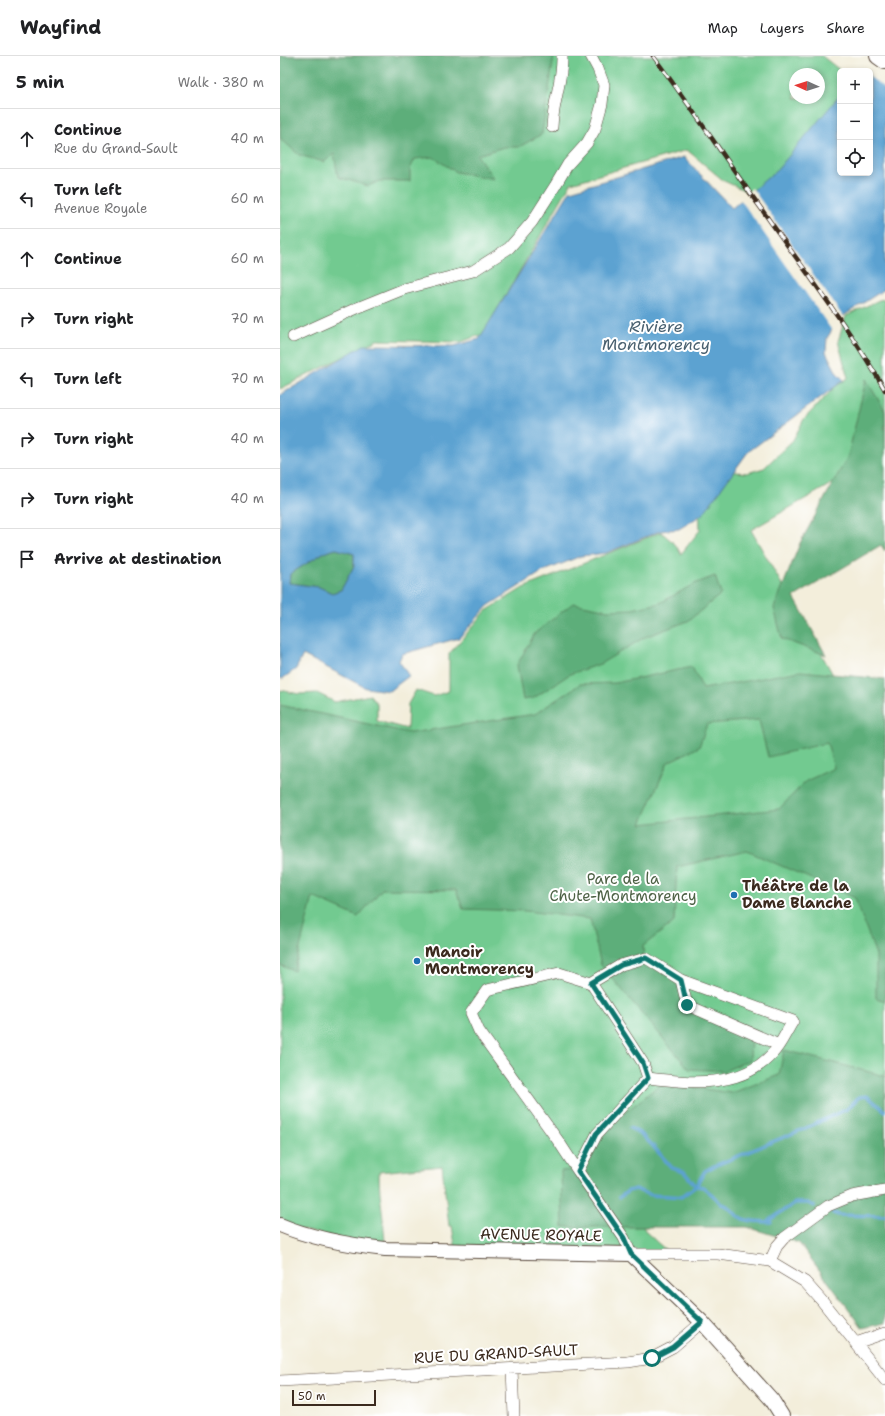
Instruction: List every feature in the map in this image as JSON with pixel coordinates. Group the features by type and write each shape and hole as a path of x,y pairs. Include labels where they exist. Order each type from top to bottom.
{"highway":[{"path":"878,56 885,61"}],"main road":[{"name":"AVENUE ROYALE","path":"280,1225 350,1245 385,1249 631,1254"},
{"path":"631,1254 702,1322 772,1400 782,1416"}],"street":[{"path":"552,127 553,107 560,75 562,56"},
{"path":"293,337 357,308 404,289 473,272 509,248 532,222 568,164 587,143 595,129 602,104 604,85 591,56"},
{"path":"591,983 621,965 646,958 681,980 793,1021 772,1054 755,1068 736,1077 718,1081 685,1083 648,1078"},
{"path":"648,1078 643,1063 591,983 559,973 487,990 471,1013 479,1031 559,1142 624,1238 631,1254 718,1254 770,1261 805,1282 885,1380"},
{"path":"681,980 687,1005 779,1045"},
{"path":"578,1171 596,1134 648,1078"},
{"path":"770,1261 777,1246 784,1238 828,1206 852,1196 885,1190"},
{"name":"RUE DU GRAND-SAULT","path":"280,1381 628,1362 652,1358 673,1347 702,1322"},
{"path":"856,1343 885,1333"},
{"path":"512,1368 514,1416"}],"green space":[{"path":"280,56 822,56 837,68 837,112 763,199 724,181 687,150 571,183 483,334 461,342 377,340 280,389"},
{"path":"280,56 554,56 542,134 519,147 504,147 477,155 494,179 456,172 433,157 415,159 410,169 410,181 380,181 368,186 338,177 334,154 324,162 299,155 280,138"},
{"name":"Parc de la Chute-Montmorency","path":"885,299 885,453 751,530 840,687 885,689 885,1180 611,1178 647,1233 669,1253 456,1251 452,1226 449,1226 442,1166 379,1172 385,1249 280,1225 280,690 299,694 317,693 335,702 370,695 377,704 377,721 407,729 408,704 416,690 434,696 449,691 449,654 486,611 523,588 661,532 675,544 681,554 700,530 699,503 726,471 747,473 764,468 793,440 804,419 835,387 848,378 838,341 846,316 879,300"},
{"path":"866,379 885,411 885,551 881,545 794,597 826,655 782,639 774,608 800,543 848,456"},
{"path":"336,549 354,554 354,566 341,590 332,593 319,587 289,583 290,574 323,553"},
{"path":"715,576 721,594 688,621 645,637 600,664 570,674 534,698 523,700 517,665 535,633 573,603 608,610 632,609 660,603 694,584"},
{"path":"692,667 703,689 800,671 885,679 885,1001 876,998 876,955 855,898 747,851 677,867 674,922 643,946 644,961 672,979 698,1008 751,1037 750,1060 724,1071 689,1069 601,965 590,919 526,911 463,909 456,890 382,889 358,917 313,897 294,971 280,965 280,705 410,733 535,714 580,684 615,683","holes":["759,720 768,757 827,743 834,768 806,781 779,809 641,824 668,762 699,747 707,724"]},
{"path":"784,1050 885,1076 885,1323 863,1328 799,1243 747,1227 563,1227 561,1171 573,1170 590,1159 608,1126 662,1083 732,1093 779,1075"}],"water":[{"name":"Rivière Montmorency","path":"873,56 885,56 885,289 840,318 827,338 826,352 837,373 844,380 748,452 703,514 679,529 660,531 606,553 581,556 542,572 488,606 459,638 402,654 399,661 409,676 389,691 366,688 303,655 296,669 282,679 280,678 280,395 364,345 454,346 479,339 570,191 684,157 732,208 778,169 837,99 837,176 873,176 873,68 863,68","holes":["336,549 354,554 354,566 341,590 332,593 319,587 289,583 290,574 323,553"]}],"pier":[{"path":"871,56 885,56 885,89 873,79 873,68 861,68"},
{"path":"752,188 844,318 841,319 833,332 740,199"}],"waterway":[{"path":"620,1197 628,1191 636,1189 653,1195 681,1197 696,1186 705,1171 847,1109 859,1097 867,1096 885,1111"},
{"path":"630,1128 641,1134 672,1168 684,1172 696,1186 703,1187 721,1204 729,1207 738,1216 748,1220 766,1222"},
{"path":"771,1222 766,1222 795,1203 808,1203 814,1206"},
{"path":"833,1213 839,1215 885,1216"}],"railway":[{"path":"653,56 856,343 885,390"}],"place":[{"name":"Théâtre de la Dame Blanche","path":"734,895"},
{"name":"Manoir Montmorency","path":"417,961"}],"route":[{"path":"652,1358 673,1347 702,1322 684,1303 631,1254 624,1238 578,1171 596,1134 648,1078 643,1063 591,983 621,965 646,958 681,980 687,1005"}]}
